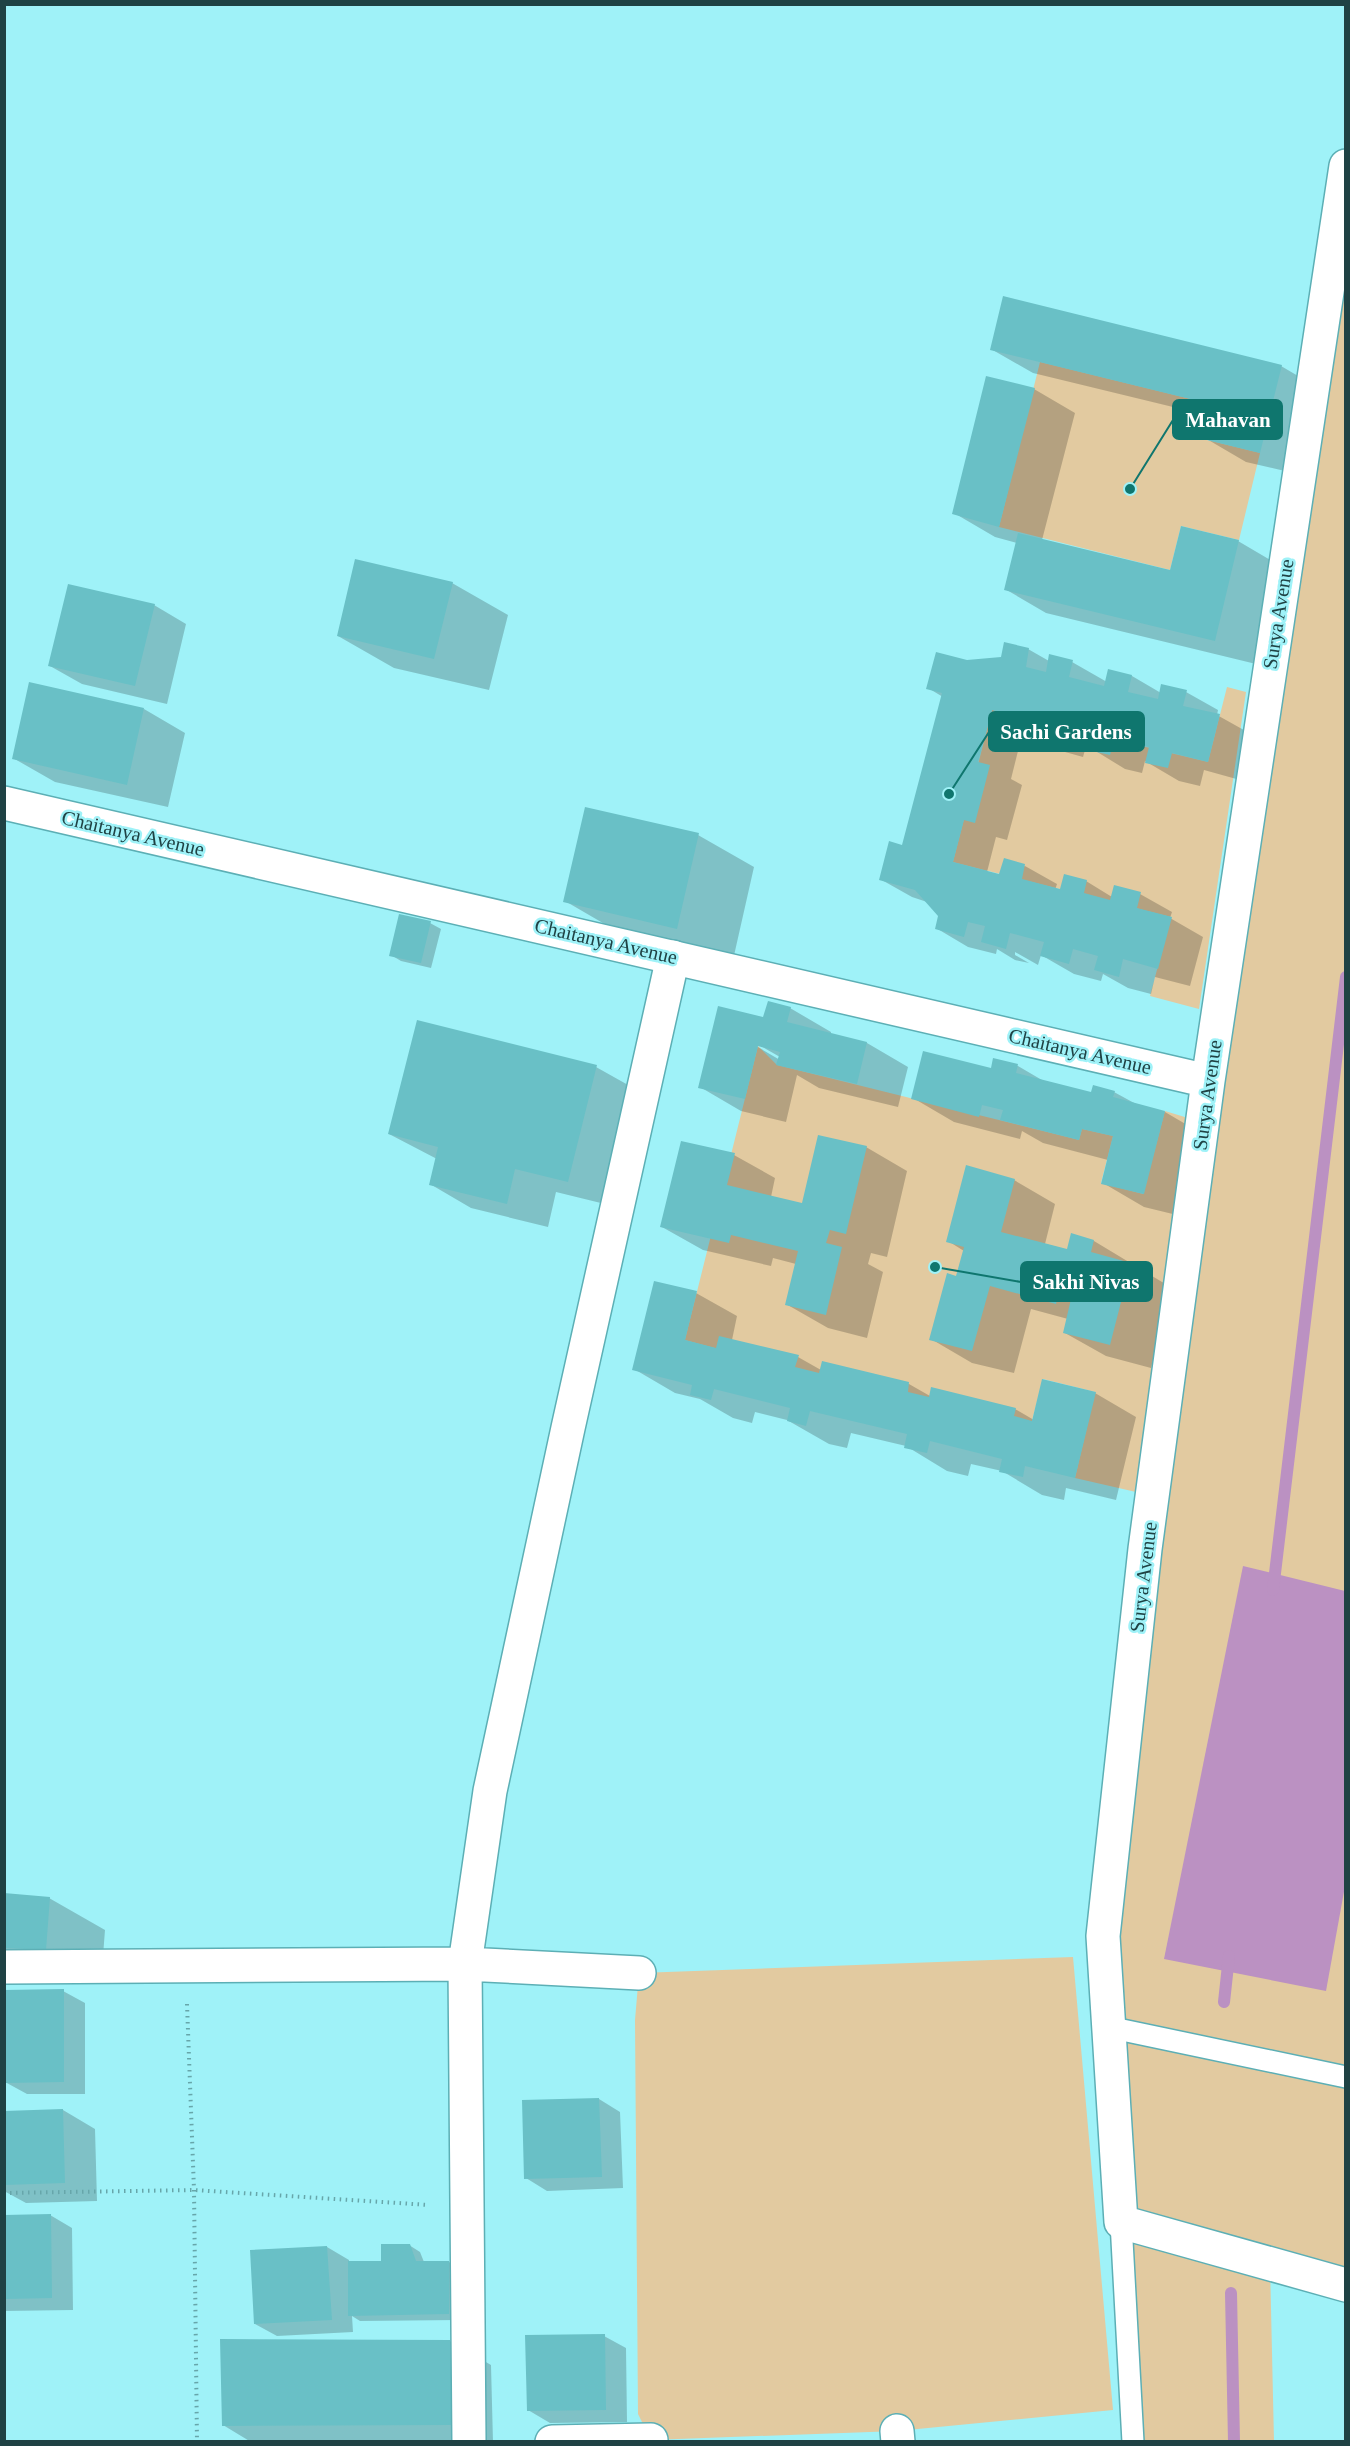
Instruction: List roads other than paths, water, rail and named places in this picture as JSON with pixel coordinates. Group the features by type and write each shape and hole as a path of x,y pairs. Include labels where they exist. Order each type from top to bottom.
{"street":[{"name":"Surya Avenue","path":"1121,2222 1108,2027 1105,1924 1145,1549 1208,1081 1346,166"},
{"name":"Chaitanya Avenue","path":"4,803 1208,1081"},
{"path":"469,2442 465,1964 493,1779 568,1428 673,957"},
{"path":"4,1967 465,1964 639,1973"},
{"path":"1121,2222 1346,2286"},
{"path":"552,2442 651,2441"}],"lane":[{"path":"1108,2027 1346,2077"},
{"path":"1121,2222 1133,2442"}],"waterway":[{"path":"1273,1590 1346,977"},
{"path":"1224,2002 1229,1956"},
{"path":"1231,2293 1234,2442"}],"place":[{"name":"Mahavan","path":"1130,489"},
{"name":"Sachi Gardens","path":"949,794"},
{"name":"Sakhi Nivas","path":"935,1267"}]}
